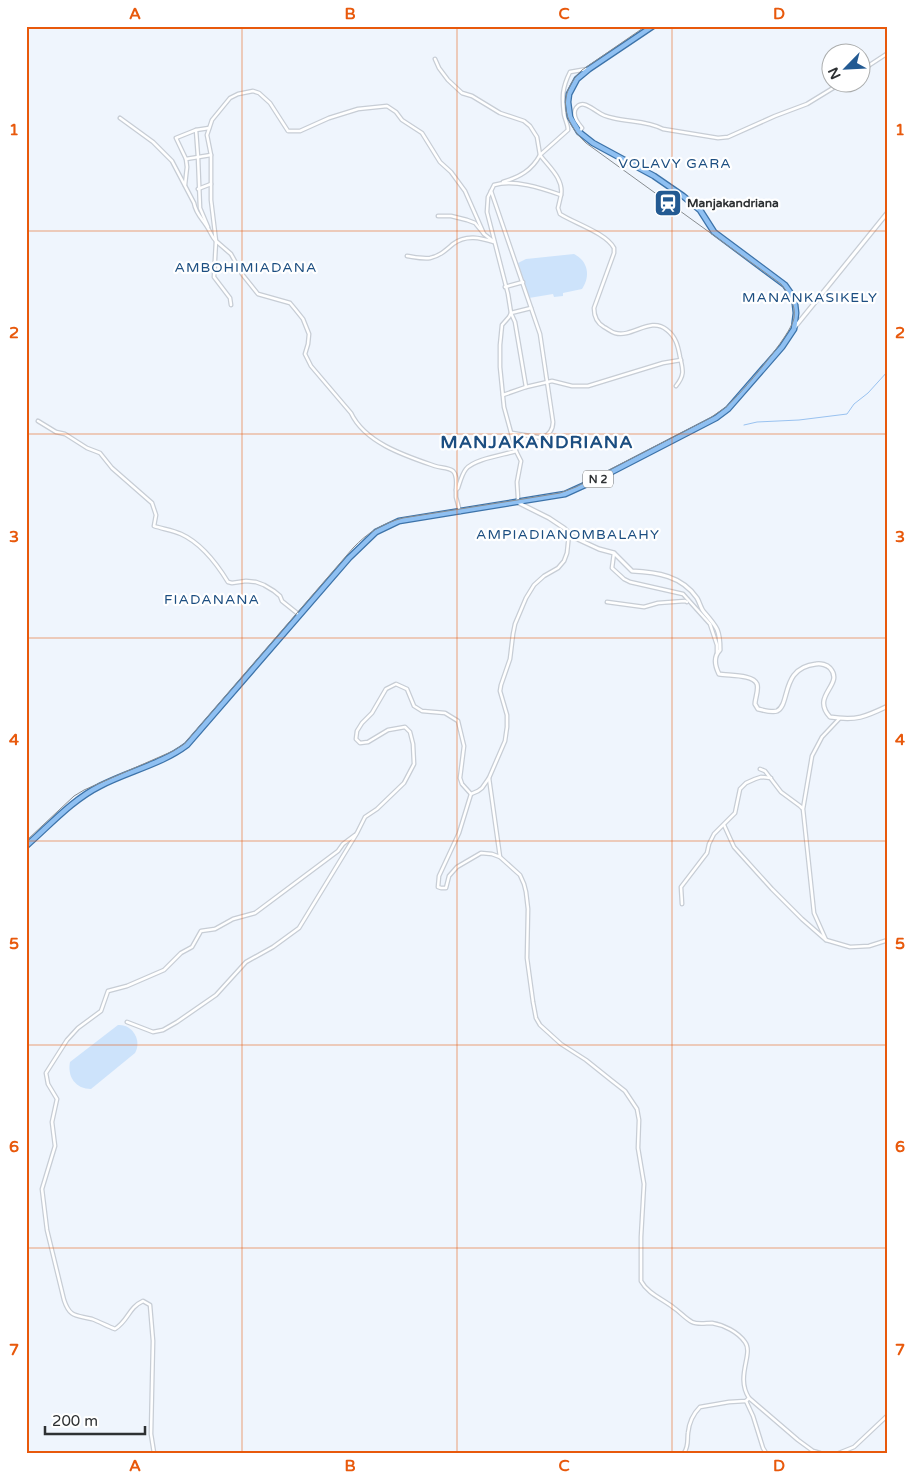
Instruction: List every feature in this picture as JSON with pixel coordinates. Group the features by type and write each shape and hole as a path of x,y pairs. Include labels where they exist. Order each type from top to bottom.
{"main road":[{"path":"652,26 577,79 569,94 570,117 579,132 593,143 654,176 683,196 700,210 714,232 785,285 792,295 795,304 794,329"},
{"name":"N 2","path":"26,846 81,797 102,785 175,754 187,745 349,558 376,532 399,521 565,494 716,418 728,409 782,347 794,329"}],"street":[{"path":"872,63 888,52"},
{"path":"435,60 448,80 462,93 472,96 500,113 519,119 530,126 537,137 540,155 556,174 562,189 558,208 560,214 607,240 614,248 594,308 594,315 601,325 615,333 624,333 655,324 668,330 676,340 683,372 681,380 676,386"},
{"path":"526,387 515,322 511,313 486,204 494,185 528,171 540,155 568,130 564,114 563,90 570,72 589,69"},
{"path":"231,305 230,298 214,277 216,241 211,200 211,155 208,135 212,120 230,98 238,94 253,91 259,93 270,103 288,131 291,132 300,131 329,118 358,109 387,106 396,112 402,120 422,133 440,162 451,172 465,191 484,234"},
{"path":"579,132 582,128 574,114 579,105 584,104 599,113 615,119 718,138 728,137 807,104 827,92"},
{"path":"120,118 153,142 172,161 194,203 195,210 209,229"},
{"path":"185,187 186,159 176,138 196,130 209,128"},
{"path":"196,130 200,208 212,237 231,254 242,274 258,294 290,303 303,319 309,334 305,354 311,366 351,413 361,429 386,446 440,468 448,468 454,472 456,476 456,497 460,512"},
{"path":"186,159 211,155"},
{"path":"502,183 548,190 561,195"},
{"path":"198,189 211,184"},
{"path":"491,189 540,334 553,422 553,429 542,438 512,433"},
{"path":"794,329 888,212"},
{"path":"438,216 451,216 475,223 494,242"},
{"path":"407,256 432,257 469,237 494,242"},
{"path":"505,287 523,282"},
{"path":"511,313 531,308"},
{"path":"511,313 502,325 500,345 504,407 521,461 517,502 549,518 573,537 614,553 632,571 664,574 678,580 698,599 703,611 717,627 720,639 720,650 717,653"},
{"path":"503,394 547,381 572,386 588,386 671,361 681,360"},
{"path":"38,421 56,432 65,434 87,448 100,453 112,468 152,503 156,515 154,526 180,533 187,537 214,561 228,582 256,582 269,588 280,596 282,601 299,616"},
{"path":"456,490 468,467 482,460 516,450"},
{"path":"570,534 564,561 558,568 544,576 534,585 515,624 510,659 500,691 507,715 508,727 505,741 489,778 482,788 471,794 459,834 439,876 438,887 446,888 449,876 453,870 477,855 485,853 500,857 520,875 524,884 528,909 528,965 536,1018 540,1025 561,1044 586,1060 625,1091 637,1109 639,1120 638,1148 644,1184 641,1237 641,1281 644,1287 694,1323 717,1325 732,1331 745,1342 748,1351 743,1380 749,1398 798,1440 813,1451 820,1453"},
{"path":"614,553 612,568 624,579 683,594 710,624 718,645 715,660 716,669 719,674 744,676 754,681 757,685 754,704 758,709 775,712 778,710 782,706 786,691 794,674 806,666 819,664 829,666 833,673 833,681 823,703 824,710 830,717 864,717 888,706"},
{"path":"607,602 644,607 658,603 685,601 693,606"},
{"path":"127,1022 152,1032 163,1030 216,995 246,962 299,928 365,817 377,809 404,783 414,764 412,738 410,732 405,727 388,730 368,742 360,743 356,738 357,731 372,713 386,689 396,684 407,689 414,706 422,710 445,713 458,721 464,746 460,778 462,784 471,794"},
{"path":"826,940 814,913 803,809 812,756 822,737 840,718"},
{"path":"760,769 765,771 781,792 803,809"},
{"path":"682,904 681,887 708,853 709,844 714,834 735,813 740,789 746,783 760,777 771,778"},
{"path":"489,778 500,857"},
{"path":"724,825 734,847 772,889 826,940 850,947 869,946 888,940"},
{"path":"154,1453 151,1434 154,1341 150,1305 143,1301 136,1304 124,1322 115,1329 93,1320 76,1316 67,1310 64,1300 47,1230 42,1189 55,1146 52,1122 57,1099 48,1084 46,1073 67,1040 78,1028 101,1011 108,992 164,970 181,953 192,947 201,932 215,929 233,919 256,913 338,851 343,844 357,833"},
{"path":"684,1453 688,1448 688,1434 692,1418 700,1407 746,1401 749,1398"},
{"path":"746,1401 766,1453"},
{"path":"839,1453 854,1447 888,1415"}],"shaded area":[{"path":"574,254 579,257 587,269 587,279 582,289 563,293 563,296 554,297 553,294 529,298 518,263 526,259"},
{"path":"118,1025 128,1027 135,1034 137,1048 135,1053 91,1089 81,1087 71,1077 70,1062"}],"waterway":[{"path":"744,425 757,422 799,420 847,414 854,404 868,393 888,371"}],"railway":[{"path":"26,841 74,796 173,751 184,744 353,548 376,529 403,518 560,493 576,487 722,410 742,390 775,350 791,326 794,318 791,300 781,284 586,143 578,135 568,117 566,98 574,79 582,70 646,26"}],"place":[{"name":"Manjakandriana","path":"668,203"}],"district":[{"name":"VOLAVY GARA","path":"675,163"},
{"name":"AMBOHIMIADANA","path":"246,267"},
{"name":"MANANKASIKELY","path":"810,297"},
{"name":"MANJAKANDRIANA","path":"537,442"},
{"name":"AMPIADIANOMBALAHY","path":"568,534"},
{"name":"FIADANANA","path":"212,599"}]}
